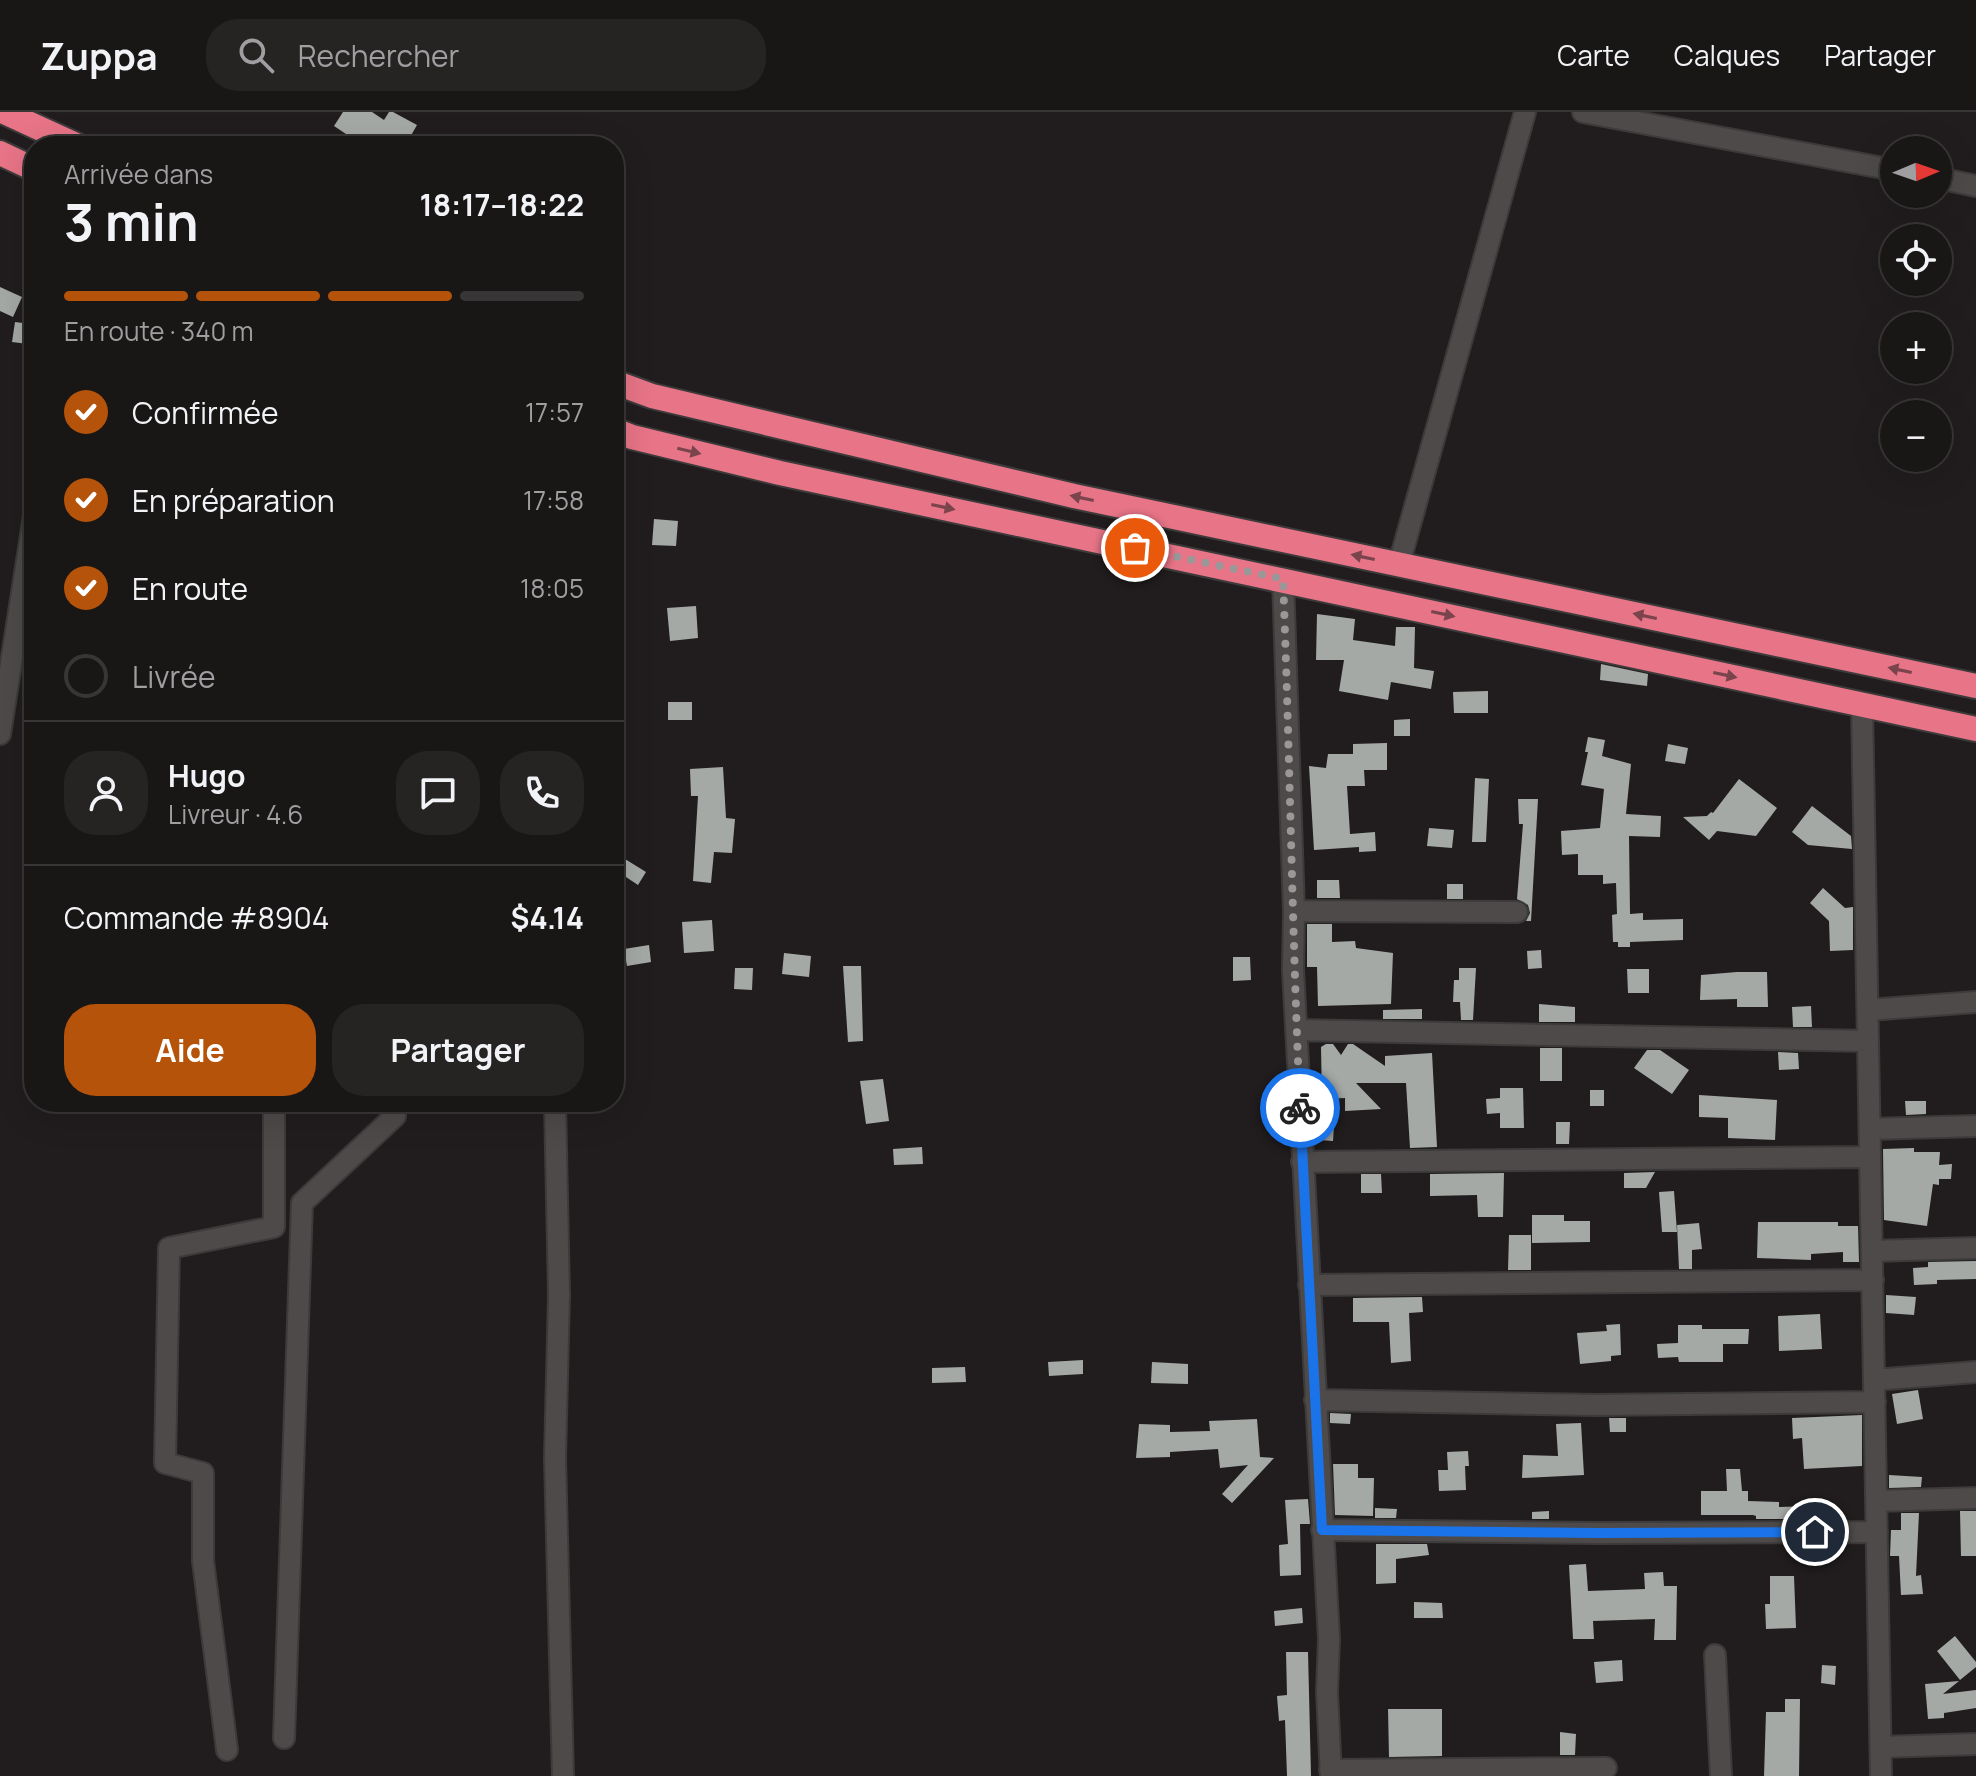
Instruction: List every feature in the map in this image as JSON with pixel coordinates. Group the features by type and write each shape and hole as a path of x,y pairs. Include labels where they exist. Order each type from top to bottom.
{"highway":[{"path":"4,112 56,136"},
{"path":"0,153 24,164"},
{"path":"624,386 652,396 1074,496 1976,686"},
{"path":"624,434 780,473 1976,729"}],"street":[{"path":"1399,564 1525,112"},
{"path":"1583,112 1880,167"},
{"path":"1952,181 1976,186"},
{"path":"1283,579 1296,1030 1329,1639 1330,1773 1606,1768"},
{"path":"0,734 24,580"},
{"path":"1862,705 1881,1776"},
{"path":"1294,911 1517,912"},
{"path":"1868,1010 1976,1002"},
{"path":"1296,1030 1868,1041"},
{"path":"227,1750 203,1561 203,1473 165,1463 169,1248 274,1227 274,1112"},
{"path":"284,1738 302,1203 395,1116 395,1112"},
{"path":"555,1112 559,1295 555,1458 563,1776"},
{"path":"1870,1129 1976,1126"},
{"path":"1302,1162 1870,1157"},
{"path":"1872,1251 1976,1248"},
{"path":"1309,1285 1873,1280"},
{"path":"1874,1380 1976,1372"},
{"path":"1315,1400 1596,1405 1875,1402"},
{"path":"1876,1501 1976,1498"},
{"path":"1322,1530 1877,1532"},
{"path":"1715,1655 1721,1776"},
{"path":"1881,1747 1976,1744"}],"building":[{"path":"343,112 372,112 384,120 389,112 393,112 417,125 411,136 349,136 334,126"},
{"path":"0,287 22,297 13,317 0,311"},
{"path":"15,322 24,323 24,344 12,342"},
{"path":"654,519 678,521 676,546 652,545"},
{"path":"696,606 698,638 670,641 667,608"},
{"path":"1317,614 1355,619 1353,640 1395,646 1396,627 1415,627 1414,668 1434,671 1431,689 1391,682 1388,700 1339,691 1344,660 1316,660"},
{"path":"1601,664 1648,674 1647,686 1600,680"},
{"path":"1488,691 1488,713 1454,713 1453,692"},
{"path":"668,702 692,702 692,720 668,720"},
{"path":"1410,719 1410,736 1394,736 1394,720"},
{"path":"1588,737 1605,740 1602,756 1631,764 1626,814 1661,816 1660,837 1629,836 1630,914 1643,913 1643,920 1683,919 1683,940 1630,942 1630,947 1618,947 1618,942 1613,942 1612,915 1617,914 1616,883 1603,884 1603,875 1578,875 1578,854 1562,855 1561,831 1600,828 1604,789 1581,785"},
{"path":"1387,743 1387,770 1364,770 1365,786 1347,786 1350,834 1375,832 1376,851 1359,852 1359,847 1314,850 1309,766 1326,768 1328,754 1353,754 1353,744"},
{"path":"1668,744 1688,748 1685,764 1665,761"},
{"path":"723,767 726,818 735,819 732,853 714,852 711,883 693,881 698,796 691,796 690,769"},
{"path":"1475,778 1489,779 1486,842 1472,842"},
{"path":"1739,779 1777,808 1756,836 1717,831 1709,840 1683,817 1713,813"},
{"path":"1518,799 1538,799 1531,921 1526,921 1530,913 1528,905 1517,899 1523,824 1519,824"},
{"path":"1812,806 1851,836 1852,849 1808,845 1792,832"},
{"path":"1429,828 1454,830 1452,848 1427,846"},
{"path":"624,860 646,872 638,885 624,876"},
{"path":"1317,880 1339,880 1340,898 1317,898"},
{"path":"1447,884 1463,884 1463,899 1447,899"},
{"path":"1823,888 1845,908 1853,907 1853,950 1830,951 1829,921 1810,903"},
{"path":"712,920 714,951 684,953 682,922"},
{"path":"1307,924 1332,924 1332,942 1355,941 1356,948 1393,953 1391,1004 1318,1006 1317,967 1307,967"},
{"path":"649,945 651,962 627,966 624,949"},
{"path":"1541,950 1542,968 1528,969 1527,951"},
{"path":"784,953 811,956 809,977 782,974"},
{"path":"1233,957 1250,957 1251,980 1233,981"},
{"path":"843,966 861,966 863,1041 848,1042"},
{"path":"735,968 753,968 752,990 734,989"},
{"path":"1459,968 1476,968 1473,1020 1461,1020 1460,1002 1453,1002 1454,980 1459,980"},
{"path":"1627,969 1649,969 1649,993 1628,993"},
{"path":"1767,972 1768,1007 1737,1007 1737,999 1700,1000 1701,975"},
{"path":"1539,1004 1575,1007 1575,1022 1539,1022"},
{"path":"1811,1006 1812,1027 1793,1027 1792,1007"},
{"path":"1422,1009 1422,1019 1383,1019 1383,1010"},
{"path":"1333,1044 1341,1055 1348,1044 1353,1044 1385,1066 1385,1056 1432,1053 1437,1147 1410,1148 1406,1083 1356,1083 1381,1109 1345,1111 1345,1098 1322,1099 1321,1047"},
{"path":"1540,1048 1562,1048 1562,1081 1540,1081"},
{"path":"1647,1050 1660,1050 1689,1070 1672,1094 1634,1068"},
{"path":"1778,1052 1798,1053 1799,1069 1779,1070"},
{"path":"883,1079 889,1121 866,1124 860,1081"},
{"path":"1500,1088 1523,1088 1524,1128 1500,1128 1500,1113 1487,1114 1486,1099 1500,1098"},
{"path":"1590,1090 1604,1090 1604,1106 1590,1106"},
{"path":"1699,1095 1777,1100 1775,1140 1728,1138 1728,1118 1699,1117"},
{"path":"1905,1101 1926,1101 1926,1114 1906,1115"},
{"path":"1556,1122 1570,1122 1569,1144 1556,1144"},
{"path":"1320,1125 1334,1126 1333,1141 1319,1140"},
{"path":"922,1147 923,1164 894,1165 893,1149"},
{"path":"1914,1148 1914,1152 1940,1152 1939,1165 1952,1164 1951,1179 1939,1179 1939,1185 1933,1184 1927,1226 1884,1220 1883,1149"},
{"path":"1655,1172 1646,1188 1624,1188 1624,1173"},
{"path":"1504,1173 1503,1217 1478,1217 1477,1195 1430,1196 1430,1174"},
{"path":"1361,1174 1381,1174 1382,1193 1361,1193"},
{"path":"1674,1191 1677,1232 1662,1232 1659,1192"},
{"path":"1532,1215 1564,1215 1564,1221 1590,1221 1590,1242 1532,1243"},
{"path":"1758,1222 1838,1222 1838,1226 1858,1226 1859,1262 1843,1262 1843,1252 1811,1254 1811,1260 1757,1258"},
{"path":"1699,1223 1702,1249 1692,1250 1692,1269 1679,1269 1677,1225"},
{"path":"1509,1235 1531,1235 1531,1270 1508,1270"},
{"path":"1976,1261 1976,1279 1937,1280 1937,1284 1914,1285 1913,1268 1928,1267 1928,1262"},
{"path":"1886,1295 1916,1297 1914,1315 1886,1313"},
{"path":"1422,1297 1423,1312 1409,1313 1411,1361 1391,1363 1389,1322 1353,1322 1353,1298"},
{"path":"1820,1314 1822,1349 1779,1351 1778,1316"},
{"path":"1620,1324 1621,1355 1611,1356 1611,1361 1580,1364 1577,1333 1607,1331 1606,1325"},
{"path":"1678,1325 1702,1325 1702,1329 1749,1329 1748,1344 1723,1344 1723,1362 1679,1362 1678,1357 1658,1358 1657,1344 1678,1343"},
{"path":"1083,1360 1083,1374 1049,1376 1048,1362"},
{"path":"1152,1362 1188,1364 1188,1384 1151,1383"},
{"path":"965,1367 966,1382 932,1383 932,1368"},
{"path":"1918,1390 1923,1419 1897,1424 1892,1394"},
{"path":"1330,1413 1351,1414 1350,1424 1330,1423"},
{"path":"1862,1415 1862,1466 1804,1469 1802,1438 1793,1439 1792,1418"},
{"path":"1609,1418 1626,1418 1626,1432 1610,1432"},
{"path":"1257,1419 1260,1457 1274,1458 1232,1503 1222,1494 1248,1465 1220,1468 1218,1449 1170,1452 1170,1457 1136,1458 1139,1424 1170,1425 1170,1432 1210,1431 1209,1421"},
{"path":"1581,1423 1584,1475 1522,1478 1523,1455 1558,1456 1556,1424"},
{"path":"1468,1451 1466,1490 1439,1491 1438,1470 1448,1470 1447,1452"},
{"path":"1333,1464 1358,1464 1358,1478 1374,1478 1373,1516 1335,1515"},
{"path":"1726,1469 1740,1469 1742,1491 1748,1491 1748,1501 1779,1502 1779,1507 1810,1506 1810,1519 1701,1515 1701,1491 1727,1491"},
{"path":"1889,1475 1922,1477 1921,1487 1889,1488"},
{"path":"1308,1499 1310,1524 1300,1524 1301,1575 1280,1576 1279,1545 1288,1544 1285,1500"},
{"path":"1375,1508 1397,1509 1396,1518 1375,1518"},
{"path":"1549,1511 1549,1519 1532,1519 1532,1512"},
{"path":"1960,1511 1976,1511 1976,1556 1961,1556"},
{"path":"1901,1513 1919,1513 1916,1576 1921,1575 1923,1594 1901,1595 1899,1556 1890,1556 1891,1530 1901,1530"},
{"path":"1376,1544 1427,1544 1429,1555 1396,1559 1396,1583 1376,1584"},
{"path":"1586,1564 1588,1591 1645,1589 1644,1573 1663,1572 1664,1586 1677,1586 1676,1640 1654,1640 1655,1619 1593,1621 1594,1639 1573,1639 1569,1565"},
{"path":"1770,1576 1794,1576 1796,1628 1766,1629 1765,1604 1770,1604"},
{"path":"1414,1602 1442,1603 1443,1618 1414,1618"},
{"path":"1302,1608 1303,1623 1275,1626 1274,1611"},
{"path":"1955,1636 1976,1662 1976,1667 1960,1680 1937,1651"},
{"path":"1286,1652 1308,1652 1311,1776 1287,1776 1285,1720 1279,1721 1277,1696 1287,1695"},
{"path":"1622,1660 1623,1681 1596,1683 1594,1662"},
{"path":"1822,1665 1836,1666 1835,1685 1821,1683"},
{"path":"1959,1681 1943,1694 1976,1690 1976,1708 1944,1713 1944,1718 1928,1719 1925,1684"},
{"path":"1785,1699 1800,1699 1799,1776 1764,1776 1766,1712 1785,1712"},
{"path":"1388,1709 1442,1709 1442,1756 1389,1757"},
{"path":"1560,1732 1576,1734 1575,1755 1560,1755"}],"way so far":[{"path":"1135,548 1283,579 1294,911 1293,970 1300,1108"}],"route":[{"path":"1300,1108 1322,1530 1815,1532"}]}
